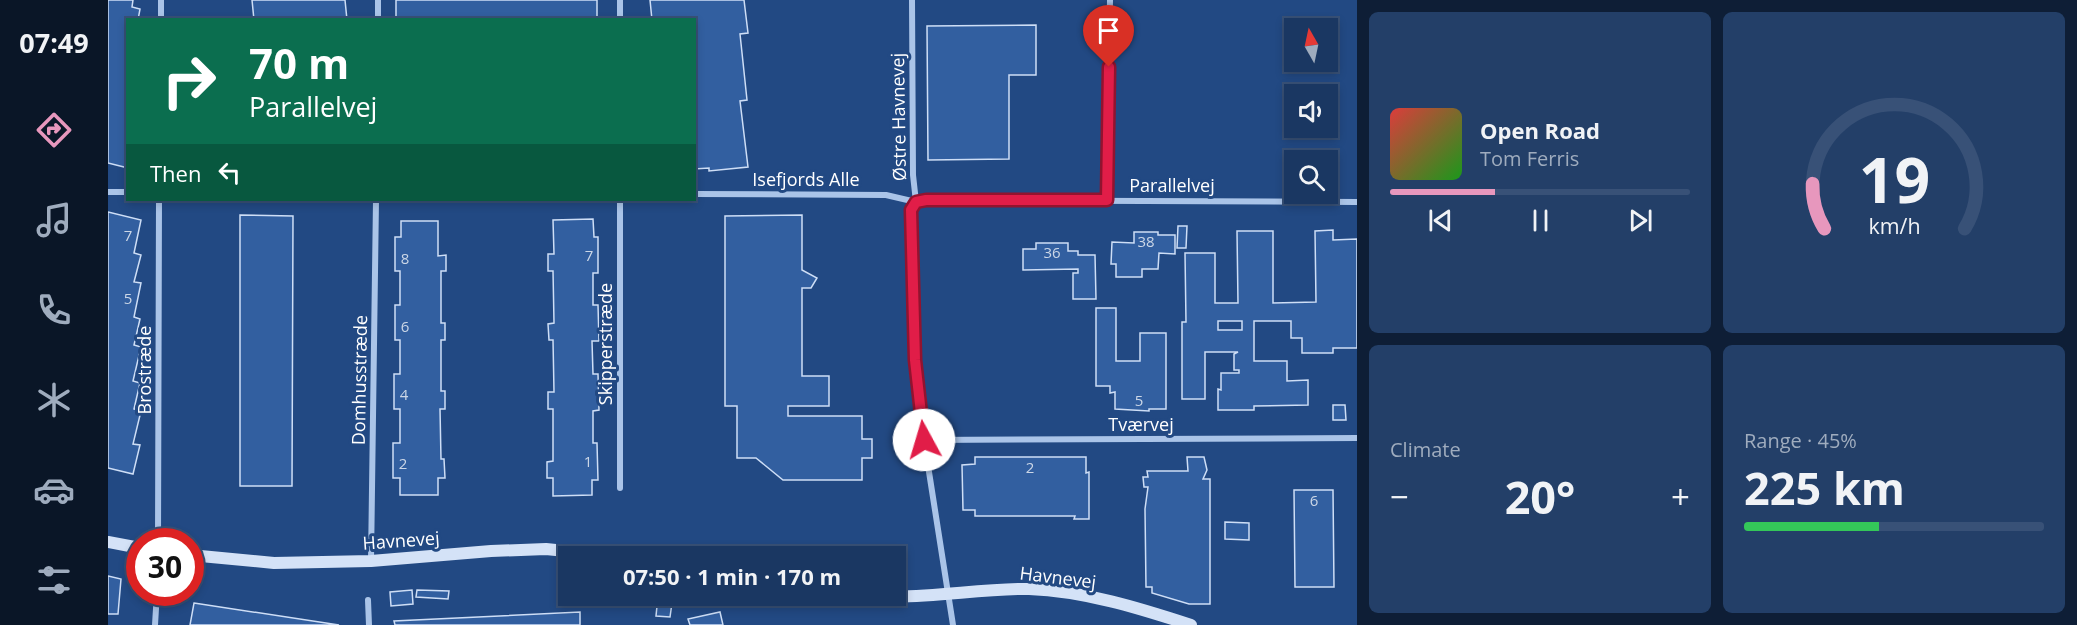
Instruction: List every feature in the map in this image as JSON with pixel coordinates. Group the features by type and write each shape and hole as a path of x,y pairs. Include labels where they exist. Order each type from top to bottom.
{"street":[{"path":"161,0 161,18"},
{"path":"378,0 378,18"},
{"path":"620,0 620,18"},
{"name":"Østre Havnevej","path":"912,0 913,176 916,202 911,210 915,360 924,440 953,625"},
{"path":"1107,200 1110,0"},
{"path":"108,192 126,192"},
{"name":"Isefjords Alle","path":"696,194 886,195 916,202"},
{"name":"Parallelvej","path":"916,202 926,200 1357,202"},
{"name":"Brostræde","path":"158,528 159,201"},
{"name":"Domhusstræde","path":"371,561 376,201"},
{"name":"Skipperstræde","path":"620,201 620,488"},
{"name":"Tværvej","path":"924,440 1357,438"},
{"path":"108,542 126,545"},
{"name":"Havnevej","path":"204,556 274,563 371,561 491,551 558,550"},
{"name":"Havnevej","path":"906,595 1010,589 1051,591 1128,605 1191,625"},
{"path":"368,600 369,625"},
{"path":"155,625 156,606"}],"building":[{"path":"108,0 133,0 132,7 140,9 138,18 126,18 126,168 108,163"},
{"path":"252,0 345,0 347,18 254,18"},
{"path":"396,0 597,0 597,18 396,18"},
{"path":"650,0 744,0 748,33 740,34 747,100 740,101 748,167 709,171 709,168 696,169 696,18 652,18"},
{"path":"1036,25 1036,75 1009,75 1009,159 928,160 927,26"},
{"path":"108,212 141,220 134,253 141,255 134,282 141,283 134,317 140,319 134,345 141,347 133,381 140,383 134,409 141,411 133,444 140,445 133,474 108,468"},
{"path":"240,215 293,216 292,486 240,486"},
{"path":"802,215 802,270 817,278 811,288 802,288 802,376 829,376 829,406 788,406 788,416 862,416 862,439 872,439 872,458 862,458 862,480 783,480 756,458 737,458 737,406 725,406 725,216"},
{"path":"593,219 594,237 598,237 598,273 593,273 593,305 598,305 599,341 592,341 593,374 598,374 599,410 593,411 593,443 597,443 598,480 592,480 592,495 553,496 553,478 547,478 547,462 553,461 553,409 548,409 548,392 554,392 553,340 549,340 548,324 554,323 553,271 548,271 548,254 554,254 553,220"},
{"path":"401,221 438,221 438,256 446,255 446,271 441,271 441,323 445,323 445,340 441,340 441,391 445,391 445,409 440,409 441,459 444,459 445,478 438,478 438,495 400,495 400,478 393,478 393,443 400,443 400,409 394,409 394,374 400,374 400,340 395,340 395,305 400,305 400,271 395,271 395,237 401,237"},
{"path":"1178,226 1187,226 1186,248 1177,248"},
{"path":"1333,230 1333,240 1357,239 1357,348 1333,348 1333,353 1302,353 1302,338 1291,338 1291,321 1254,321 1254,361 1287,361 1287,381 1308,380 1308,405 1254,406 1254,410 1218,410 1221,373 1239,373 1239,370 1234,370 1234,354 1238,352 1205,352 1205,399 1182,399 1182,322 1186,322 1185,253 1215,253 1215,303 1238,303 1237,231 1273,231 1273,303 1316,302 1315,231","holes":["1218,321 1242,321 1242,330 1218,330"]},
{"path":"1134,232 1175,235 1175,254 1159,253 1158,269 1142,269 1142,277 1116,277 1116,264 1111,264 1112,242 1134,243"},
{"path":"1036,243 1068,243 1068,251 1078,251 1078,255 1095,255 1096,299 1073,299 1073,273 1078,273 1078,269 1023,270 1023,249 1036,249"},
{"path":"1096,308 1116,308 1116,361 1140,361 1140,333 1166,333 1166,409 1149,409 1149,411 1115,409 1115,392 1110,393 1110,386 1096,386"},
{"path":"1333,405 1345,405 1346,420 1333,420"},
{"path":"975,457 1086,457 1086,473 1089,472 1089,519 1074,519 1075,516 975,516 975,510 963,510 962,465 975,464"},
{"path":"1187,457 1204,457 1207,470 1203,479 1210,479 1210,604 1189,604 1152,593 1152,587 1146,587 1145,509 1148,487 1144,487 1143,477 1148,477 1147,471 1188,471"},
{"path":"1294,490 1333,490 1334,587 1295,587"},
{"path":"1225,522 1249,523 1249,540 1225,539"},
{"path":"108,576 121,579 118,614 108,614"},
{"path":"412,590 413,604 391,606 390,592"},
{"path":"417,590 449,591 448,599 416,597"},
{"path":"204,605 339,625 190,625 193,606"},
{"path":"657,606 672,606 670,617 656,616"},
{"path":"580,612 580,625 395,625 394,621"},
{"path":"720,612 723,625 690,625 688,619"}],"route":[{"path":"924,440 915,360 911,210 916,202 926,200 1107,200 1109,67"}]}
